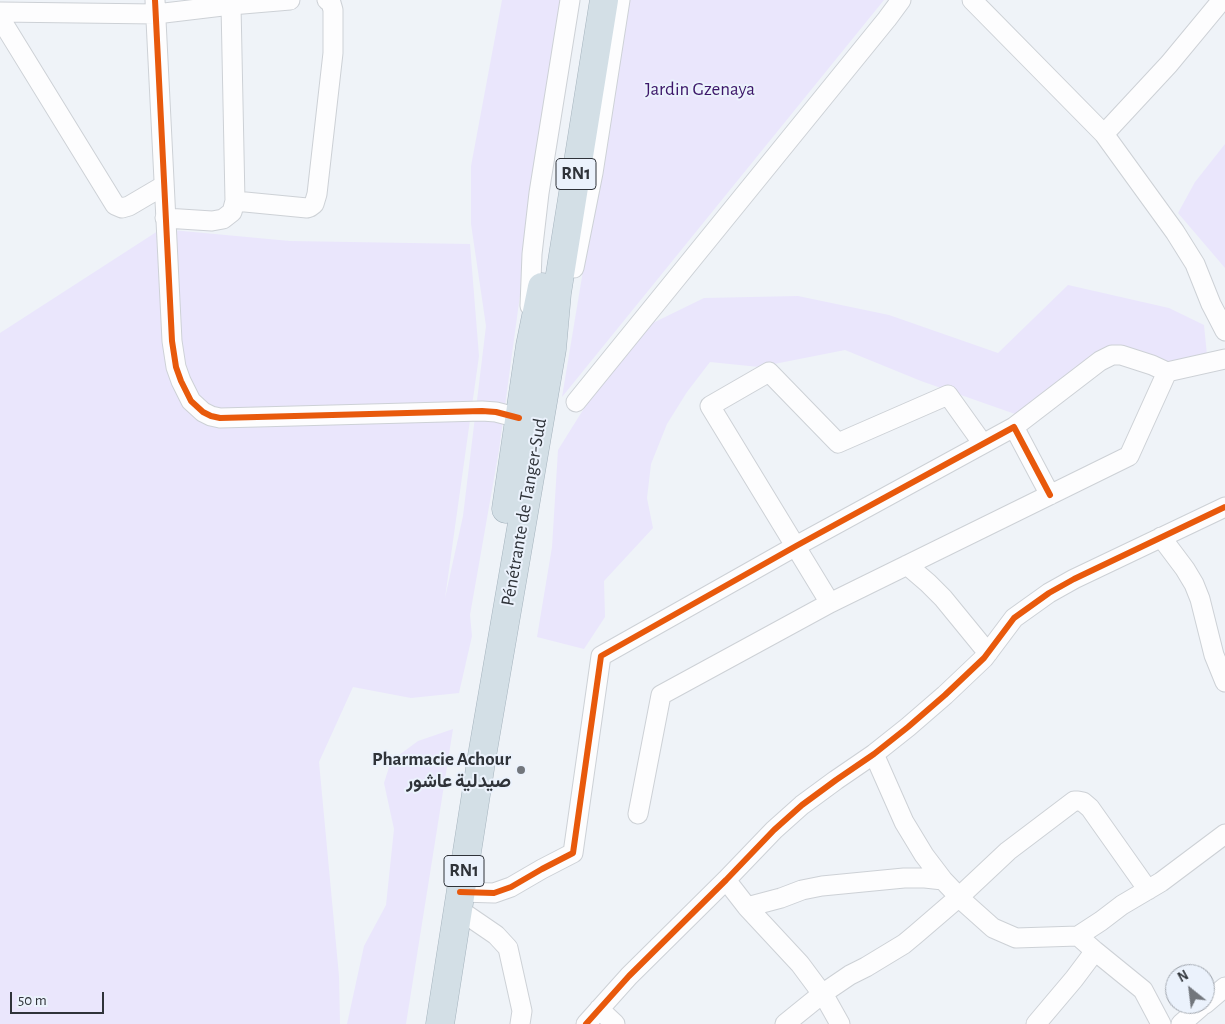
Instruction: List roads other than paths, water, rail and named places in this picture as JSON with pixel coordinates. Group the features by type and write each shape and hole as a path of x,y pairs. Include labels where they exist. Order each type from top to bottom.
{"highway":[{"name":"Pénétrante de Tanger-Sud","path":"426,1024 445,910 481,719 541,347 544,274 588,0"},
{"name":"Pénétrante de Tanger-Sud","path":"493,646 496,579 519,418 558,293 604,0"},
{"name":"Pénétrante de Tanger-Sud","path":"440,1024 459,900 481,719"}],"street":[{"path":"0,12 231,5 290,0"},
{"path":"234,201 307,208 314,204 317,194 333,53 333,10 327,0"},
{"path":"541,347 530,284 535,223 570,0"},
{"path":"541,347 562,326 586,212 620,0"},
{"path":"576,402 901,0"},
{"path":"972,0 1104,134 1175,232 1194,264 1225,331"},
{"path":"1104,134 1169,64 1222,0"},
{"path":"165,218 212,221 223,218 232,212 234,201 231,5"},
{"path":"155,7 173,354 181,381 191,401 203,412 220,418 482,410 519,418"},
{"path":"0,18 115,205 122,208 129,206 163,186"},
{"path":"459,900 511,888 573,853 600,656 1014,427 1100,361 1112,355 1120,355 1167,372 1225,360"},
{"path":"830,603 710,406 769,372 838,443 948,395 984,444"},
{"path":"638,814 661,695 830,603 1128,456 1167,372"},
{"path":"1014,427 1050,495"},
{"path":"586,1024 629,976 774,830 802,805 874,754 945,695 984,658 1014,618 1049,593 1074,579 1225,507"},
{"path":"1161,537 1194,584 1214,655 1225,682"},
{"path":"907,566 943,598 988,653"},
{"path":"874,754 904,822 924,855 943,880 993,928 1016,938 1078,936 1122,905 1161,882 1225,834"},
{"path":"785,1024 822,994 850,975 904,944 959,897 1008,851 1074,801 1083,802 1090,808 1148,890"},
{"path":"747,907 802,890 822,886 904,878 943,880"},
{"path":"726,880 747,907 800,964 822,994 840,1024"},
{"path":"459,900 508,948 522,1011 520,1024"},
{"path":"1078,936 1144,990 1162,1024"},
{"path":"1036,1024 1095,951"},
{"path":"1215,996 1225,987"},
{"path":"599,1009 615,1024"},
{"path":"1181,1024 1193,1014"}],"place":[{"name":"Pharmacie Achour صيدلية عاشور","path":"521,770"}],"park label":[{"name":"Jardin Gzenaya","path":"700,89"}]}
